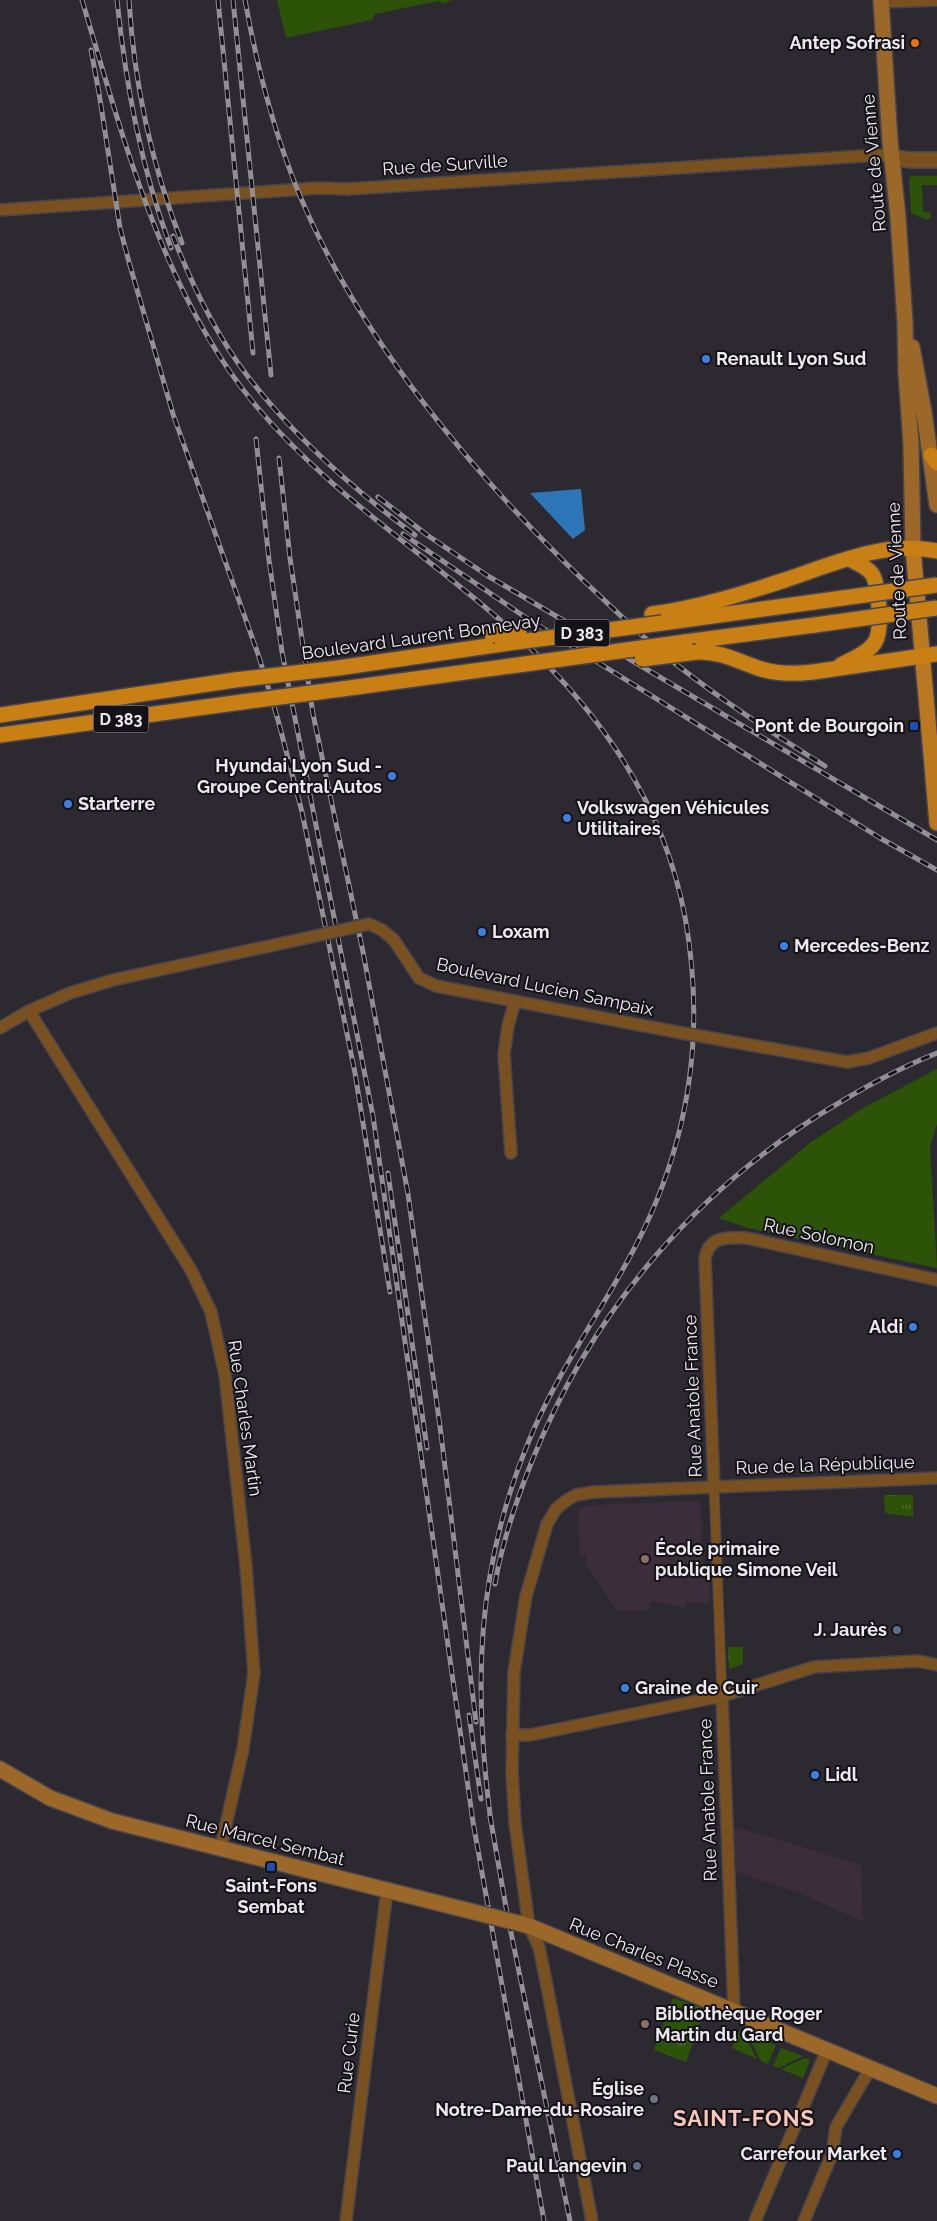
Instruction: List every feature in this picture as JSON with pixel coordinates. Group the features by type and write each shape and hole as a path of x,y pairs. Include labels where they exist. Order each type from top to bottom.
{"highway":[{"path":"657,618 882,550 913,548 937,551"},
{"path":"836,669 870,648 876,640 879,630 878,597 873,575 866,568 849,559"},
{"name":"Boulevard Laurent Bonnevay","path":"0,714 235,680 338,668 398,659 497,640 657,618 814,602 937,585"},
{"name":"D 383","path":"0,735 937,608"},
{"path":"619,651 642,659 697,652 722,654 763,670 804,673 937,654"}],"main road":[{"name":"Route de Vienne","path":"881,1 905,322 913,548 936,800"},
{"name":"Route de Vienne","path":"905,322 935,457 937,505"},
{"path":"937,782 937,823"},
{"name":"Rue Marcel Sembat","path":"0,1769 50,1798 112,1820 523,1924"},
{"name":"Rue Charles Plasse","path":"523,1924 734,2010 937,2096"}],"street":[{"path":"881,1 937,0"},
{"name":"Rue de Surville","path":"0,210 318,188 348,189 879,155 892,157"},
{"path":"892,157 909,160 937,160"},
{"path":"911,457 935,457"},
{"name":"Boulevard Lucien Sampaix","path":"0,1028 29,1011 70,993 113,980 369,924 382,930 394,940 418,978 436,986 846,1062 869,1058 937,1033"},
{"path":"510,1153 504,1054 508,1026 515,1001"},
{"name":"Rue Charles Martin","path":"29,1011 191,1270 211,1312 225,1375 246,1566 254,1673 243,1749 221,1847"},
{"name":"Rue Solomon","path":"705,1259 708,1248 717,1239 740,1238 937,1280"},
{"name":"Rue Anatole France","path":"705,1259 734,2010"},
{"name":"Rue de la République","path":"592,2221 539,1947 523,1924 515,1823 512,1735 514,1672 520,1622 542,1534 556,1509 571,1498 585,1493 937,1478"},
{"path":"512,1735 530,1735 722,1696 814,1667 918,1661 937,1665"},
{"name":"Rue Curie","path":"346,2221 387,1890"},
{"path":"755,2221 827,2050"},
{"path":"804,2221 832,2154 836,2128 870,2069"}],"shaded area":[{"name":"École primaire publique Simone Veil","path":"700,1501 703,1565 709,1565 710,1603 685,1603 685,1608 650,1601 650,1610 617,1611 586,1564 586,1555 580,1555 578,1510 588,1506 611,1504"},
{"path":"733,1826 861,1865 863,1921 799,1893 734,1871 736,1865"}],"green space":[{"path":"277,0 452,0 444,4 439,1 375,14 372,20 286,38"},
{"path":"912,176 937,176 937,185 922,185 923,211 931,213 931,217 927,220 911,213 909,178"},
{"path":"937,1069 937,1124 930,1146 937,1268 748,1228 719,1218 811,1142 865,1107"},
{"path":"884,1495 913,1495 913,1517 885,1513"},
{"path":"728,1647 743,1647 743,1664 729,1669"},
{"path":"673,1998 705,2009 686,2062 654,2050"},
{"path":"740,2030 742,2031 757,2059 732,2048"},
{"path":"746,2033 776,2045 768,2064 761,2061"},
{"path":"781,2048 803,2056 779,2068 773,2066"},
{"path":"805,2058 810,2060 803,2078 781,2069"}],"water":[{"path":"581,489 585,530 573,539 530,493"}],"railway":[{"path":"82,0 113,104 148,210 169,261 193,311 220,358 252,401 306,459 334,485 486,608 522,640 586,708 613,745 637,785 658,826 674,870 685,917 694,1007 692,1051 687,1094 678,1136 665,1178 649,1219 628,1260 562,1373 538,1419 511,1490 498,1537 489,1583 483,1630 481,1676 485,1772 491,1822"},
{"path":"117,0 125,64 136,126 151,188 171,248"},
{"path":"129,0 135,62 146,124 171,214 182,243"},
{"path":"218,0 253,353"},
{"path":"233,0 271,375"},
{"path":"245,0 267,100 300,196 325,249 354,302 387,353 423,402 462,451 543,541 642,635 713,692 825,766"},
{"path":"91,50 120,228 129,262 173,414 259,657 302,812 355,1073 390,1292"},
{"path":"173,236 196,290 214,325 246,374 264,397 325,460 369,499 415,535"},
{"path":"256,439 269,560 282,652 373,1116 473,1822 544,2221"},
{"path":"279,458 290,558 313,714 363,952 408,1194 441,1434 476,1722"},
{"path":"378,497 427,535 488,576 937,840"},
{"path":"403,534 525,617 880,838 937,870"},
{"path":"495,1584 501,1553 515,1506 532,1461 557,1405 586,1352 619,1302 657,1255 698,1211 742,1171 790,1134 865,1088 900,1069 937,1053"},
{"path":"388,1173 427,1448"},
{"path":"469,1715 481,1799"},
{"path":"490,1816 507,1913 570,2221"}],"place":[{"name":"Antep Sofrasi","path":"915,43"},
{"name":"Renault Lyon Sud","path":"706,359"},
{"name":"Pont de Bourgoin","path":"914,726"},
{"name":"Hyundai Lyon Sud - Groupe Central Autos","path":"392,776"},
{"name":"Starterre","path":"68,804"},
{"name":"Volkswagen Véhicules Utilitaires","path":"567,818"},
{"name":"Loxam","path":"482,932"},
{"name":"Mercedes-Benz","path":"784,946"},
{"name":"Aldi","path":"913,1327"},
{"name":"École primaire publique Simone Veil","path":"645,1559"},
{"name":"J. Jaurès","path":"897,1630"},
{"name":"Graine de Cuir","path":"625,1688"},
{"name":"Lidl","path":"815,1775"},
{"name":"Saint-Fons Sembat","path":"271,1867"},
{"name":"Bibliothèque Roger Martin du Gard","path":"645,2024"},
{"name":"Église Notre-Dame-du-Rosaire","path":"654,2099"},
{"name":"Carrefour Market","path":"897,2154"},
{"name":"Paul Langevin","path":"637,2166"}],"district":[{"name":"SAINT-FONS","path":"744,2118"}]}
